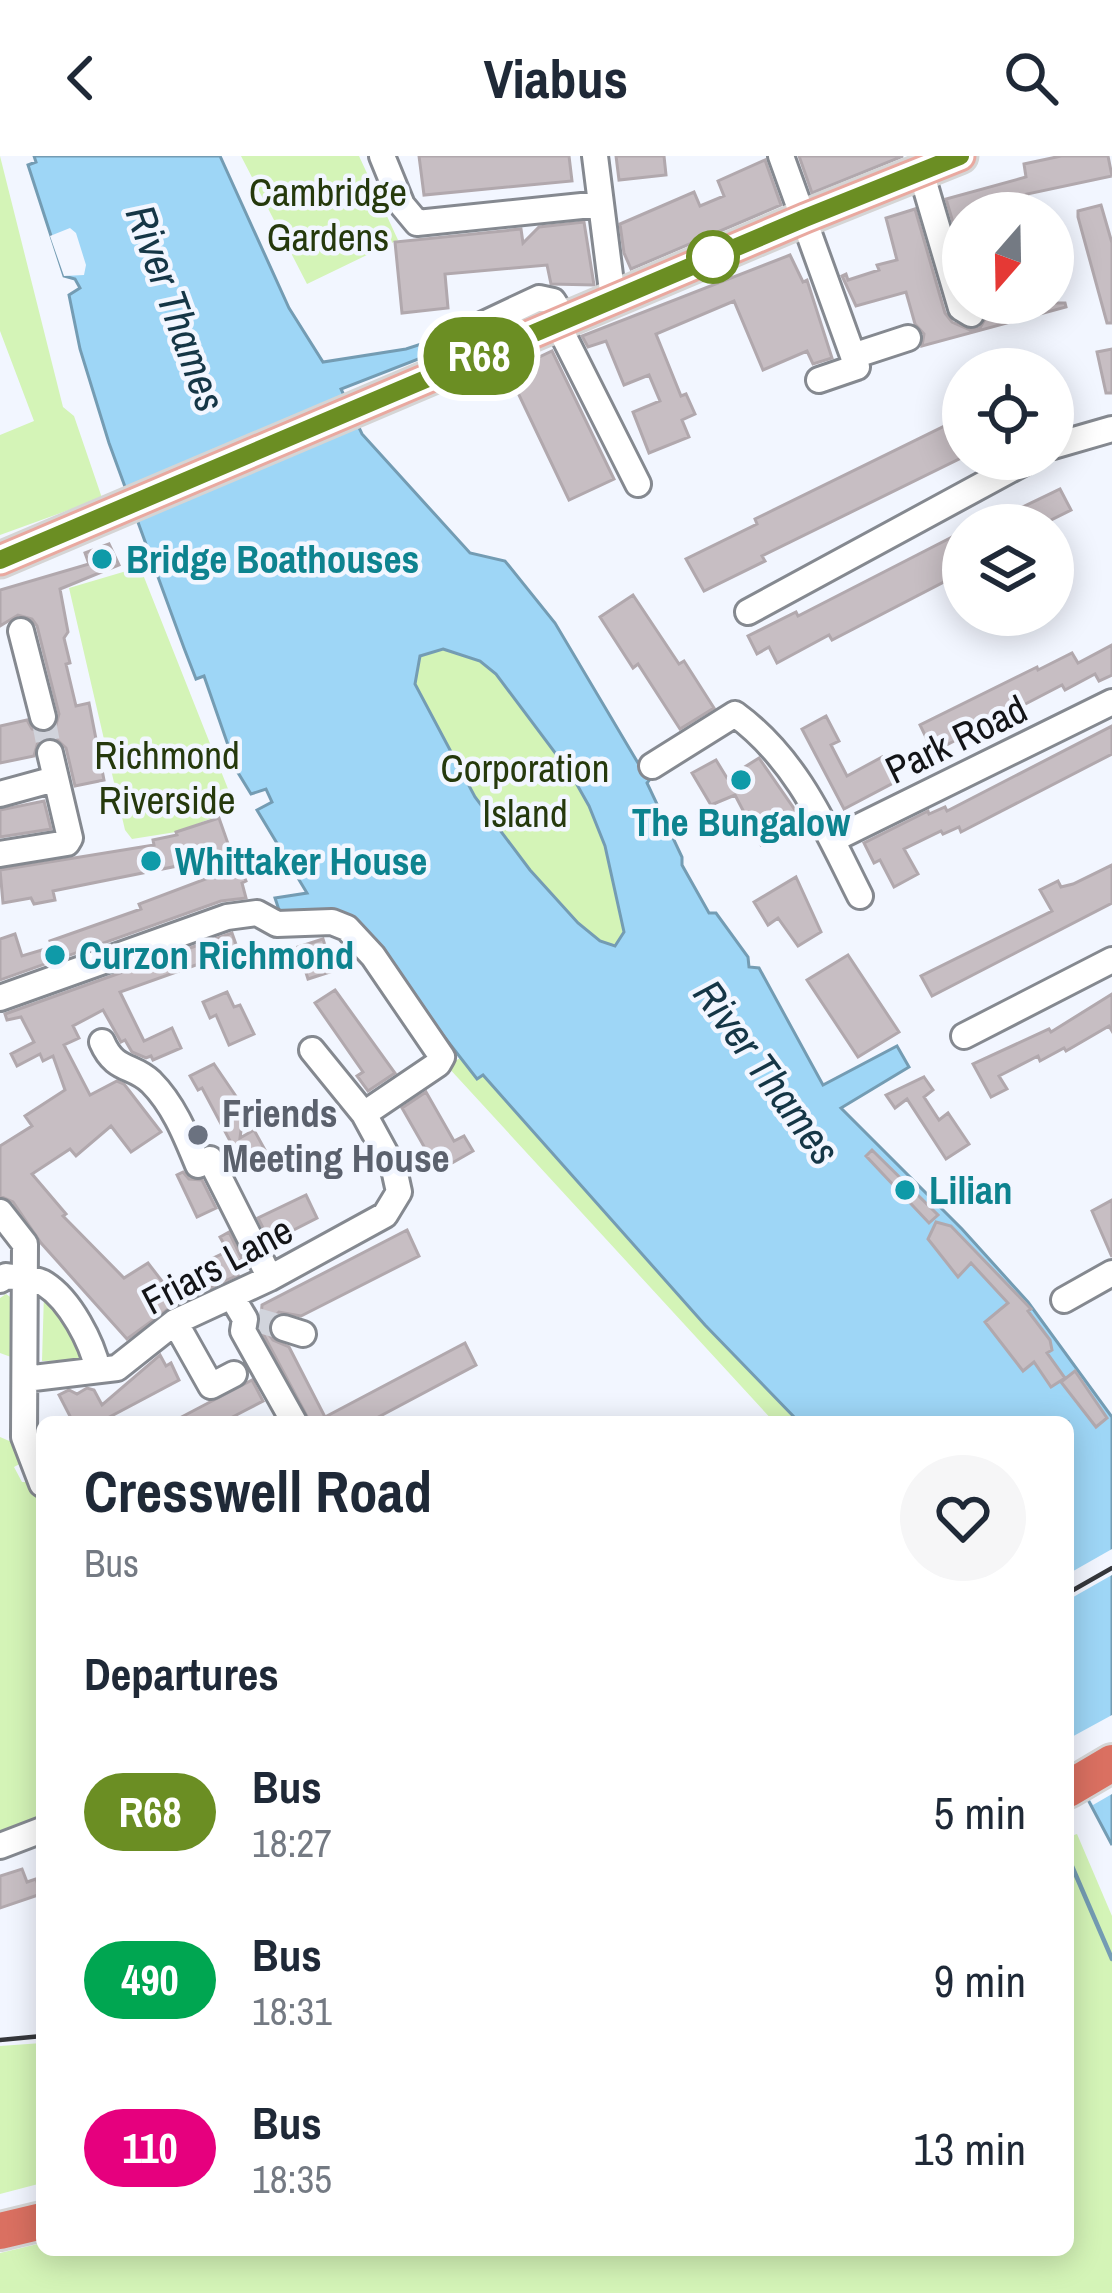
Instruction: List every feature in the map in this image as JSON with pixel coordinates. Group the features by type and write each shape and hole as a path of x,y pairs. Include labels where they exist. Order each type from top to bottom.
{"highway":[{"path":"1074,1785 1112,1763"},
{"path":"0,2231 36,2222"}],"main road":[{"path":"0,560 960,156"}],"street":[{"path":"382,156 402,206 417,223 601,204"},
{"path":"595,156 613,299"},
{"path":"781,156 857,367 819,380"},
{"path":"921,172 942,243"},
{"path":"454,338 539,298 553,301 638,484"},
{"path":"853,356 908,338"},
{"path":"1074,440 1112,429"},
{"path":"748,612 991,480"},
{"path":"21,632 43,717"},
{"name":"Park Road","path":"832,840 1112,702"},
{"path":"652,766 735,714 794,770 860,896"},
{"path":"0,794 50,769 70,838 67,843 0,854"},
{"path":"0,998 209,922 253,913 278,924 332,922 347,928 373,956 441,1054 438,1064 364,1114 312,1050"},
{"path":"964,1036 1112,960"},
{"path":"103,1053 148,1078 173,1111 198,1165 210,1159 270,1278"},
{"name":"Friars Lane","path":"25,1379 130,1361 175,1322 244,1312 270,1278 385,1215 399,1192 394,1168 364,1114"},
{"path":"0,1212 25,1244 24,1437 36,1468"},
{"path":"1064,1300 1109,1275"},
{"path":"0,1280 6,1276 43,1282 64,1304 94,1351 98,1370"},
{"path":"244,1312 243,1330 290,1416"},
{"path":"175,1322 211,1386 234,1374"},
{"path":"0,1369 25,1379"},
{"path":"0,1846 36,1832"}],"green space":[{"path":"0,156 63,407 74,416 102,498 0,535 0,435 34,421 0,331"},
{"name":"Cambridge Gardens","path":"241,156 359,156 398,240 307,284"},
{"name":"Richmond Riverside","path":"140,567 236,809 176,832 132,839 125,830 69,588"},
{"name":"Corporation Island","path":"443,649 480,661 496,674 571,774 605,846 624,932 615,947 578,923 530,870 475,797 415,684 420,656"},
{"path":"460,1058 477,1078 482,1075 705,1325 793,1416 768,1416 447,1066"},
{"path":"44,1293 77,1340 82,1360 42,1361"},
{"path":"6,1294 13,1299 11,1357 0,1353 0,1298"},
{"path":"0,1437 21,1446 25,1461 14,1467 22,1482 36,1485 36,1829 0,1841"},
{"path":"1074,1835 1112,1916 1112,2293 0,2293 0,2253 36,2244 36,2256 1074,2256"},
{"path":"36,2043 36,2185 0,2194 0,2046"}],"water":[{"name":"River Thames","path":"34,156 220,156 289,308 323,362 406,349 452,334 457,344 341,389 362,434 470,553 505,561 555,623 638,763 647,760 655,773 647,783 682,865 709,913 716,913 748,957 749,967 759,968 823,1085 897,1046 909,1067 841,1108 1028,1302 1112,1417 1112,1845 1074,1773 1074,1416 793,1416 705,1325 483,1075 477,1079 366,936 280,913 275,898 307,893 257,810 272,802 266,789 251,794 237,771 204,676 196,679 184,648 80,349 69,295 80,288 75,279 64,276 28,165 36,162","holes":["443,649 480,661 496,674 571,774 589,806 605,846 624,932 615,946 600,941 578,923 530,870 475,797 415,684 420,656"]}],"pier":[{"path":"70,228 86,265 84,275 64,276 50,236"},
{"path":"1112,1549 1112,1575 1074,1597 1074,1571"},
{"path":"1112,1715 1112,1794 1093,1805 1074,1772 1074,1736"}],"building":[{"path":"419,156 569,156 572,181 424,195"},
{"path":"616,156 664,156 666,175 619,180"},
{"path":"799,156 903,156 812,193"},
{"path":"1061,156 1108,156 1112,176 1036,192 971,192 1026,177 1024,164"},
{"path":"765,160 781,205 631,269 620,224 694,192 700,206 724,196 718,181"},
{"path":"1101,205 1112,243 1112,323 1107,323 1078,217 1078,211"},
{"path":"915,209 942,303 942,324 970,330 982,324 1003,324 922,346 924,334 915,324 906,292 856,306 842,276 846,274 848,280 897,260 886,218"},
{"path":"584,222 594,285 551,284 547,265 445,274 448,308 402,313 395,242 521,229 523,243 539,227"},
{"path":"790,255 803,282 807,280 832,358 813,364 807,351 763,370 734,301 656,334 681,396 686,394 695,414 682,420 689,437 649,453 633,412 660,401 649,375 624,385 606,341 588,347 582,336"},
{"path":"1112,349 1112,393 1106,393 1097,352"},
{"path":"552,351 614,479 569,500 508,372"},
{"path":"942,427 942,467 762,556 765,561 704,591 686,559 757,524 755,519"},
{"path":"1060,489 1068,504 1029,504"},
{"path":"942,542 942,583 777,663 769,647 757,654 748,636 796,612 798,616"},
{"path":"109,544 119,565 60,589 68,632 64,638 70,663 66,664 76,706 89,703 104,780 75,786 66,748 54,737 38,742 34,756 0,763 0,726 27,720 32,729 46,733 55,728 59,714 37,626 18,615 0,626 0,590 89,564 85,553"},
{"path":"633,595 714,708 680,729 638,664 633,668 600,617"},
{"path":"1112,645 1112,675 1099,681 1095,674 1065,690 1062,685 933,752 920,725 1037,667 1072,653 1078,663"},
{"path":"826,716 839,741 831,745 847,776 882,757 895,782 844,809 802,729"},
{"path":"1112,726 1112,754 961,832 959,827 941,831 904,849 918,874 894,887 880,860 874,863 864,843 928,811 945,807 947,811"},
{"path":"759,758 804,823 761,845 735,795 711,805 692,773 716,760 727,778"},
{"path":"44,801 51,829 0,837 0,810"},
{"path":"219,818 232,855 53,891 55,900 3,903 0,870 154,845 153,840"},
{"path":"1112,865 1112,903 932,996 921,976 1052,911 1040,890 1058,881 1061,887 1073,884"},
{"path":"240,866 246,898 221,901 0,980 0,939 15,934 22,956 52,947 50,941 141,909 139,904"},
{"path":"796,877 821,932 798,946 778,918 768,925 754,902"},
{"path":"232,933 238,950 120,992 144,1041 172,1028 181,1048 153,1060 132,1052 103,1010 73,1026 79,1038 64,1045 90,1095 117,1081 124,1084 161,1132 131,1152 111,1126 76,1156 70,1149 32,1174 66,1214 63,1216 124,1278 148,1263 178,1302 127,1339 41,1243 13,1202 0,1196 0,1146 32,1126 25,1116 65,1090 53,1056 43,1061 40,1054 17,1066 11,1054 34,1042 21,1017 7,1020 5,1014"},
{"path":"323,939 333,971 308,979 298,947"},
{"path":"848,955 899,1032 858,1057 807,980"},
{"path":"335,990 395,1073 368,1091 357,1076 363,1072 315,1003"},
{"path":"227,992 234,1007 240,1005 254,1034 229,1045 216,1015 210,1018 203,1002"},
{"path":"1112,994 1112,1031 1109,1026 1066,1051 1040,1061 1038,1056 999,1076 1007,1089 991,1097 973,1064 1051,1032"},
{"path":"214,1064 244,1108 240,1138 254,1130 270,1159 246,1171 202,1088 198,1090 190,1076"},
{"path":"924,1077 933,1090 924,1097 939,1120 948,1113 969,1144 946,1159 907,1099 895,1108 886,1095"},
{"path":"426,1092 454,1141 464,1136 473,1151 438,1171 402,1108"},
{"name":"Lilian","path":"872,1150 938,1215 929,1223 866,1156"},
{"path":"183,1172 189,1179 202,1180 216,1208 197,1217 177,1175"},
{"path":"306,1195 317,1218 270,1242 258,1218"},
{"path":"1112,1200 1112,1257 1092,1211"},
{"path":"936,1222 951,1226 1031,1309 1028,1311 1050,1340 1052,1350 1047,1353 1065,1378 1051,1387 1034,1362 1023,1371 985,1322 1008,1303 971,1263 958,1277 928,1239"},
{"path":"407,1230 419,1256 301,1316 279,1312 269,1322 268,1333 289,1347 324,1416 307,1416 260,1328 262,1305"},
{"path":"229,1232 242,1259 233,1264 238,1275 203,1291 192,1268 228,1251 220,1237"},
{"path":"465,1343 476,1365 380,1416 327,1416"},
{"path":"160,1355 166,1366 171,1363 179,1380 111,1416 70,1416 59,1395 87,1388 94,1390 102,1405"},
{"path":"1075,1371 1107,1418 1096,1427 1061,1382"},
{"path":"252,1380 263,1401 234,1416 183,1416"},
{"path":"22,1869 27,1882 36,1879 36,1896 0,1908 0,1876"}],"waterway":[{"path":"1074,1871 1112,1959"}],"tunnel":[{"path":"43,717 50,753"},
{"path":"257,1320 284,1328"}],"railway":[{"path":"1074,1590 1112,1568"},
{"path":"0,2040 36,2037"}],"bus line":[{"name":"R68","path":"0,560 960,156"}],"place":[{"name":"Bridge Boathouses","path":"102,559"},
{"name":"The Bungalow","path":"741,780"},
{"name":"Whittaker House","path":"151,861"},
{"name":"Curzon Richmond","path":"55,955"},
{"name":"Friends Meeting House","path":"198,1135"},
{"name":"Lilian","path":"905,1190"}]}
